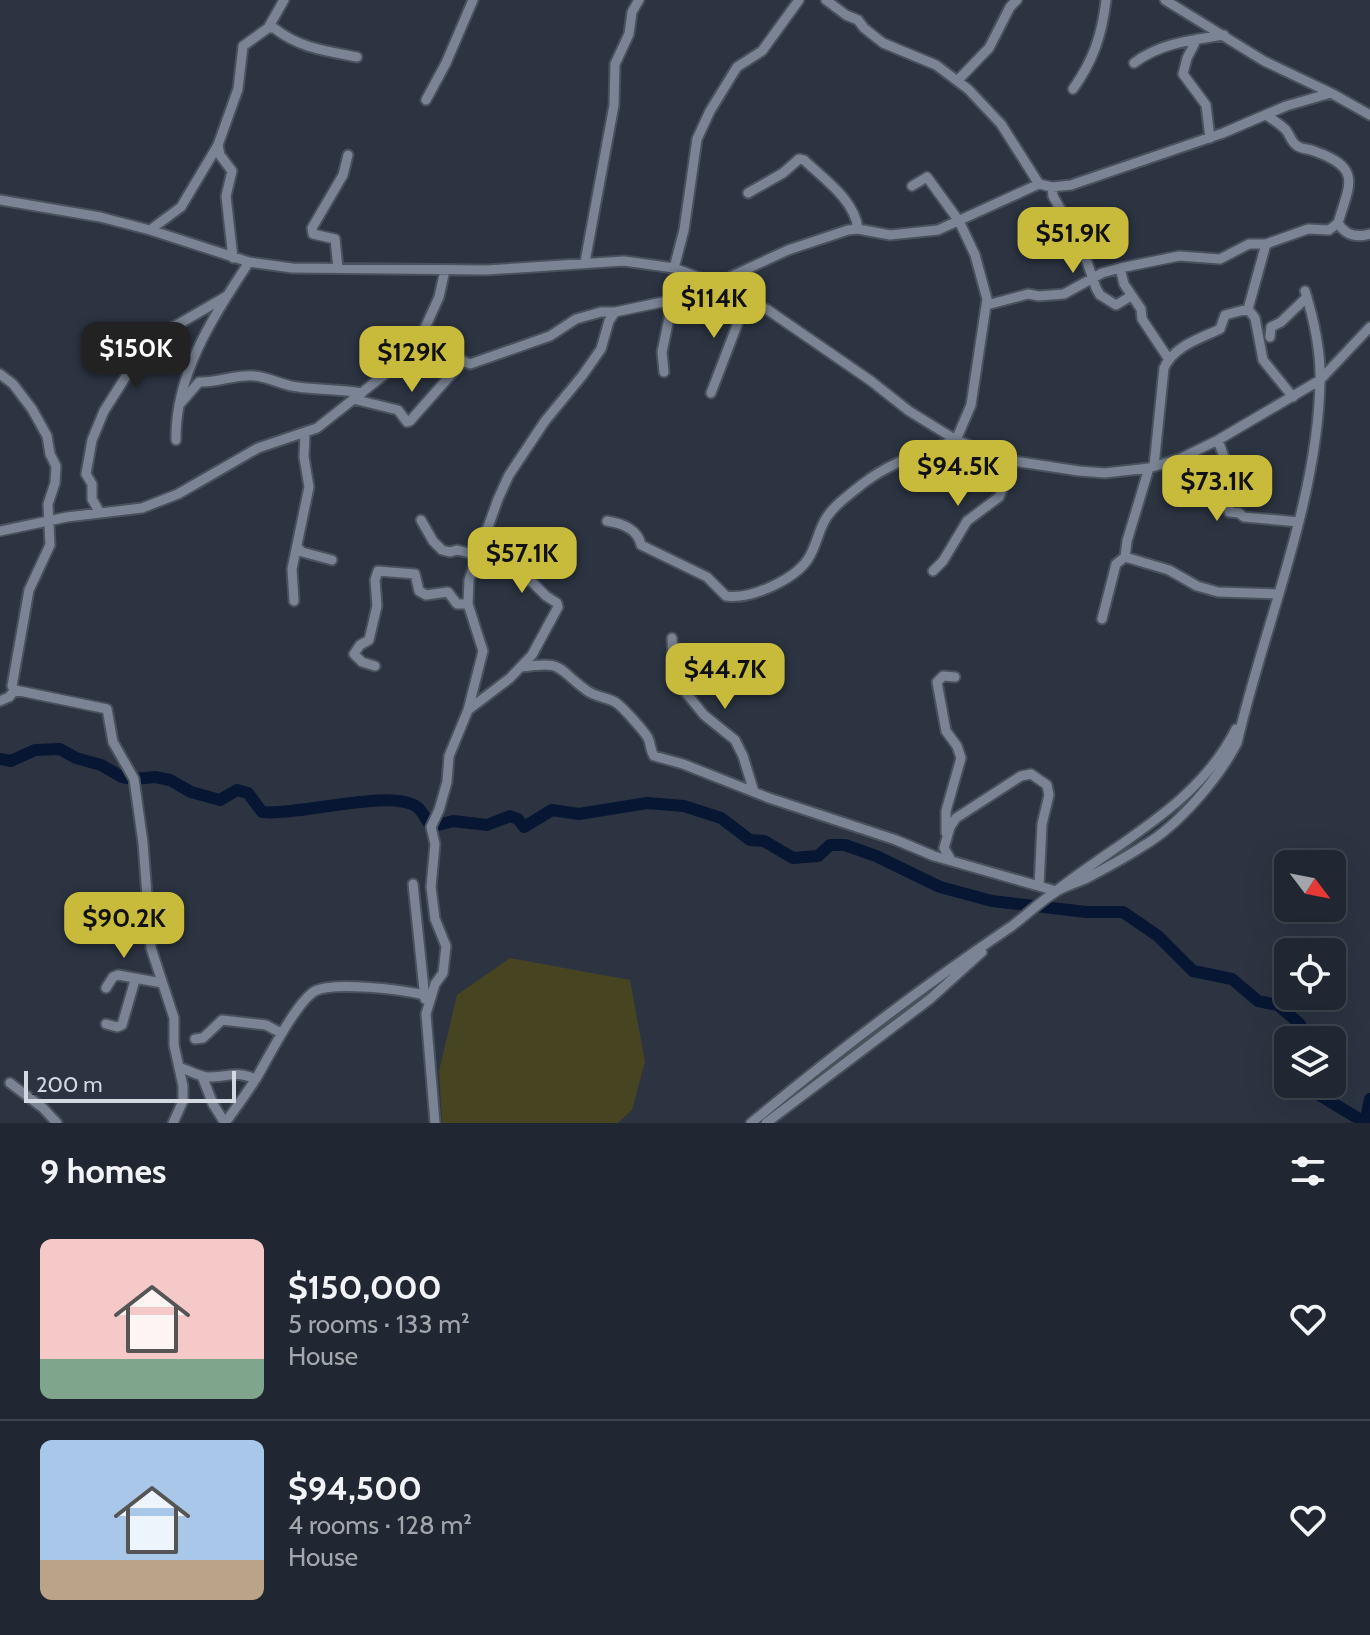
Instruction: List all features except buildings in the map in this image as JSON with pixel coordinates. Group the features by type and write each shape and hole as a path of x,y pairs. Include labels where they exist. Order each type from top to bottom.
{"street":[{"path":"150,230 181,207 218,145 238,89 243,46 268,28 284,0"},
{"path":"426,100 473,0"},
{"path":"585,262 614,105 615,64 629,34 632,12 639,0"},
{"path":"674,268 687,218 697,139 710,111 737,67 762,51 799,0"},
{"path":"826,0 858,20 883,43 924,59 958,80 1001,124 1039,184"},
{"path":"958,80 989,48 1010,7 1017,0"},
{"path":"1073,89 1090,65 1106,0"},
{"path":"1165,0 1264,61 1370,115"},
{"path":"268,28 274,28 306,47 357,57"},
{"path":"1134,63 1158,48 1224,35"},
{"path":"1197,39 1183,74 1206,105 1210,138"},
{"path":"419,341 470,364 486,360 550,336 576,319 677,299 719,284 788,250 858,229 890,235 938,230 1039,184 1052,187 1071,185 1331,93"},
{"path":"987,305 1028,294 1055,297 1102,273 1120,268 1179,256 1220,259 1249,244 1266,244 1308,229 1329,230 1338,223 1350,185 1348,174 1341,163 1294,144 1286,130 1266,115"},
{"path":"218,145 220,155 232,171 226,196 233,258"},
{"path":"338,268 335,239 313,234 312,228 343,175 348,155"},
{"path":"748,193 783,173 799,159 804,160 849,204 857,217 858,229"},
{"path":"607,521 634,532 640,538 641,545 707,577 726,596 751,593 782,582 799,571 811,554 826,518 862,484 889,465 956,440 971,405 987,305 975,255 959,221 929,179 925,177 912,186"},
{"path":"1052,187 1053,196 1083,250 1100,295 1116,305 1131,296"},
{"path":"0,200 56,208 150,230 233,258 292,268 445,270 624,261 674,268 719,284 747,299 811,339 909,411 956,440 1007,460 1105,473 1152,467 1179,459 1218,440 1320,380 1370,327"},
{"path":"1338,223 1343,231 1354,235 1370,234"},
{"path":"1248,309 1266,244"},
{"path":"176,440 179,405 198,344 249,262"},
{"path":"1120,268 1131,296 1141,309 1147,329 1168,358"},
{"path":"0,531 118,509 142,508 178,494 258,448 317,428 419,341 439,297 445,270"},
{"path":"766,1123 930,999 1056,891 1157,819 1193,789 1231,739 1244,713 1299,522 1313,445 1320,380 1317,337 1306,294 1281,322 1271,327 1270,337"},
{"path":"100,513 92,499 92,484 86,474 92,440 104,411 130,370 151,359 170,329 227,296"},
{"path":"664,372 662,352 672,304 677,299"},
{"path":"711,393 747,299"},
{"path":"1102,619 1116,564 1125,557 1127,541 1152,467 1162,381 1168,358 1182,347 1220,329 1225,315 1248,309"},
{"path":"1248,309 1255,318 1263,360 1293,397"},
{"path":"426,1014 435,984 443,973 446,946 435,919 432,897 435,844 431,827 447,782 449,756 468,710 483,651 467,591 477,554 509,475 545,421 601,349 609,321 615,312"},
{"path":"179,405 199,382 217,383 224,378 257,375 296,387 357,396 398,410 407,422 463,361"},
{"path":"0,374 13,384 32,409 49,441 50,454 56,466 48,504 50,545 29,590 12,686 15,690 107,709 113,742 134,779 143,843 151,948 174,1018 174,1045 183,1086 183,1101 173,1123"},
{"path":"294,601 292,569 309,487 304,457 305,434"},
{"path":"1218,440 1227,466 1229,512 1244,517 1299,522"},
{"path":"933,571 943,561 967,521 999,497 1007,460"},
{"path":"421,520 442,550 494,559 533,583 558,607 538,646 521,667 468,710"},
{"path":"298,548 302,552 332,560"},
{"path":"1125,557 1169,570 1189,583 1218,592 1278,594"},
{"path":"375,666 362,662 354,654 360,645 369,640 377,606 375,580 378,571 415,574 419,591 426,595 448,592 457,604 468,604"},
{"path":"672,638 674,678 704,715 735,740 754,792"},
{"path":"521,667 547,663 558,667 586,691 621,707 648,737 654,756 993,875 1056,891"},
{"path":"947,837 946,811 961,758 946,731 937,682 943,676 955,677"},
{"path":"0,701 15,690"},
{"path":"952,861 944,848 956,818 965,809 989,798 1021,776 1031,774 1047,785 1049,795 1042,824 1039,886"},
{"path":"413,884 435,1123"},
{"path":"751,1123 920,990 1022,919"},
{"path":"106,988 118,975 162,983"},
{"path":"106,1024 122,1025 135,980"},
{"path":"202,1076 213,1104 225,1123 256,1079 281,1033 317,990 391,987 425,995"},
{"path":"195,1039 203,1038 222,1020 266,1025 281,1033"},
{"path":"179,1067 211,1078 234,1072 256,1079"},
{"path":"10,1083 57,1123"}],"shaded area":[{"path":"510,958 630,980 645,1062 632,1110 618,1123 442,1123 439,1071 457,995"}],"waterway":[{"path":"0,759 11,761 35,750 60,749 122,777 170,780 191,792 220,800 237,790 248,793 262,812 366,801 404,802 419,808 431,827 453,821 487,825 510,816 518,819 524,827 552,810 579,814 647,803 684,806 721,818 750,840 764,841 793,858 818,856 830,845 845,845 876,856 940,887 992,901 1086,912 1123,912 1158,936 1193,971 1232,979 1258,1001 1278,1005 1300,1026"},
{"path":"1324,1098 1364,1122"},
{"path":"1365,1123 1370,1099"}]}
